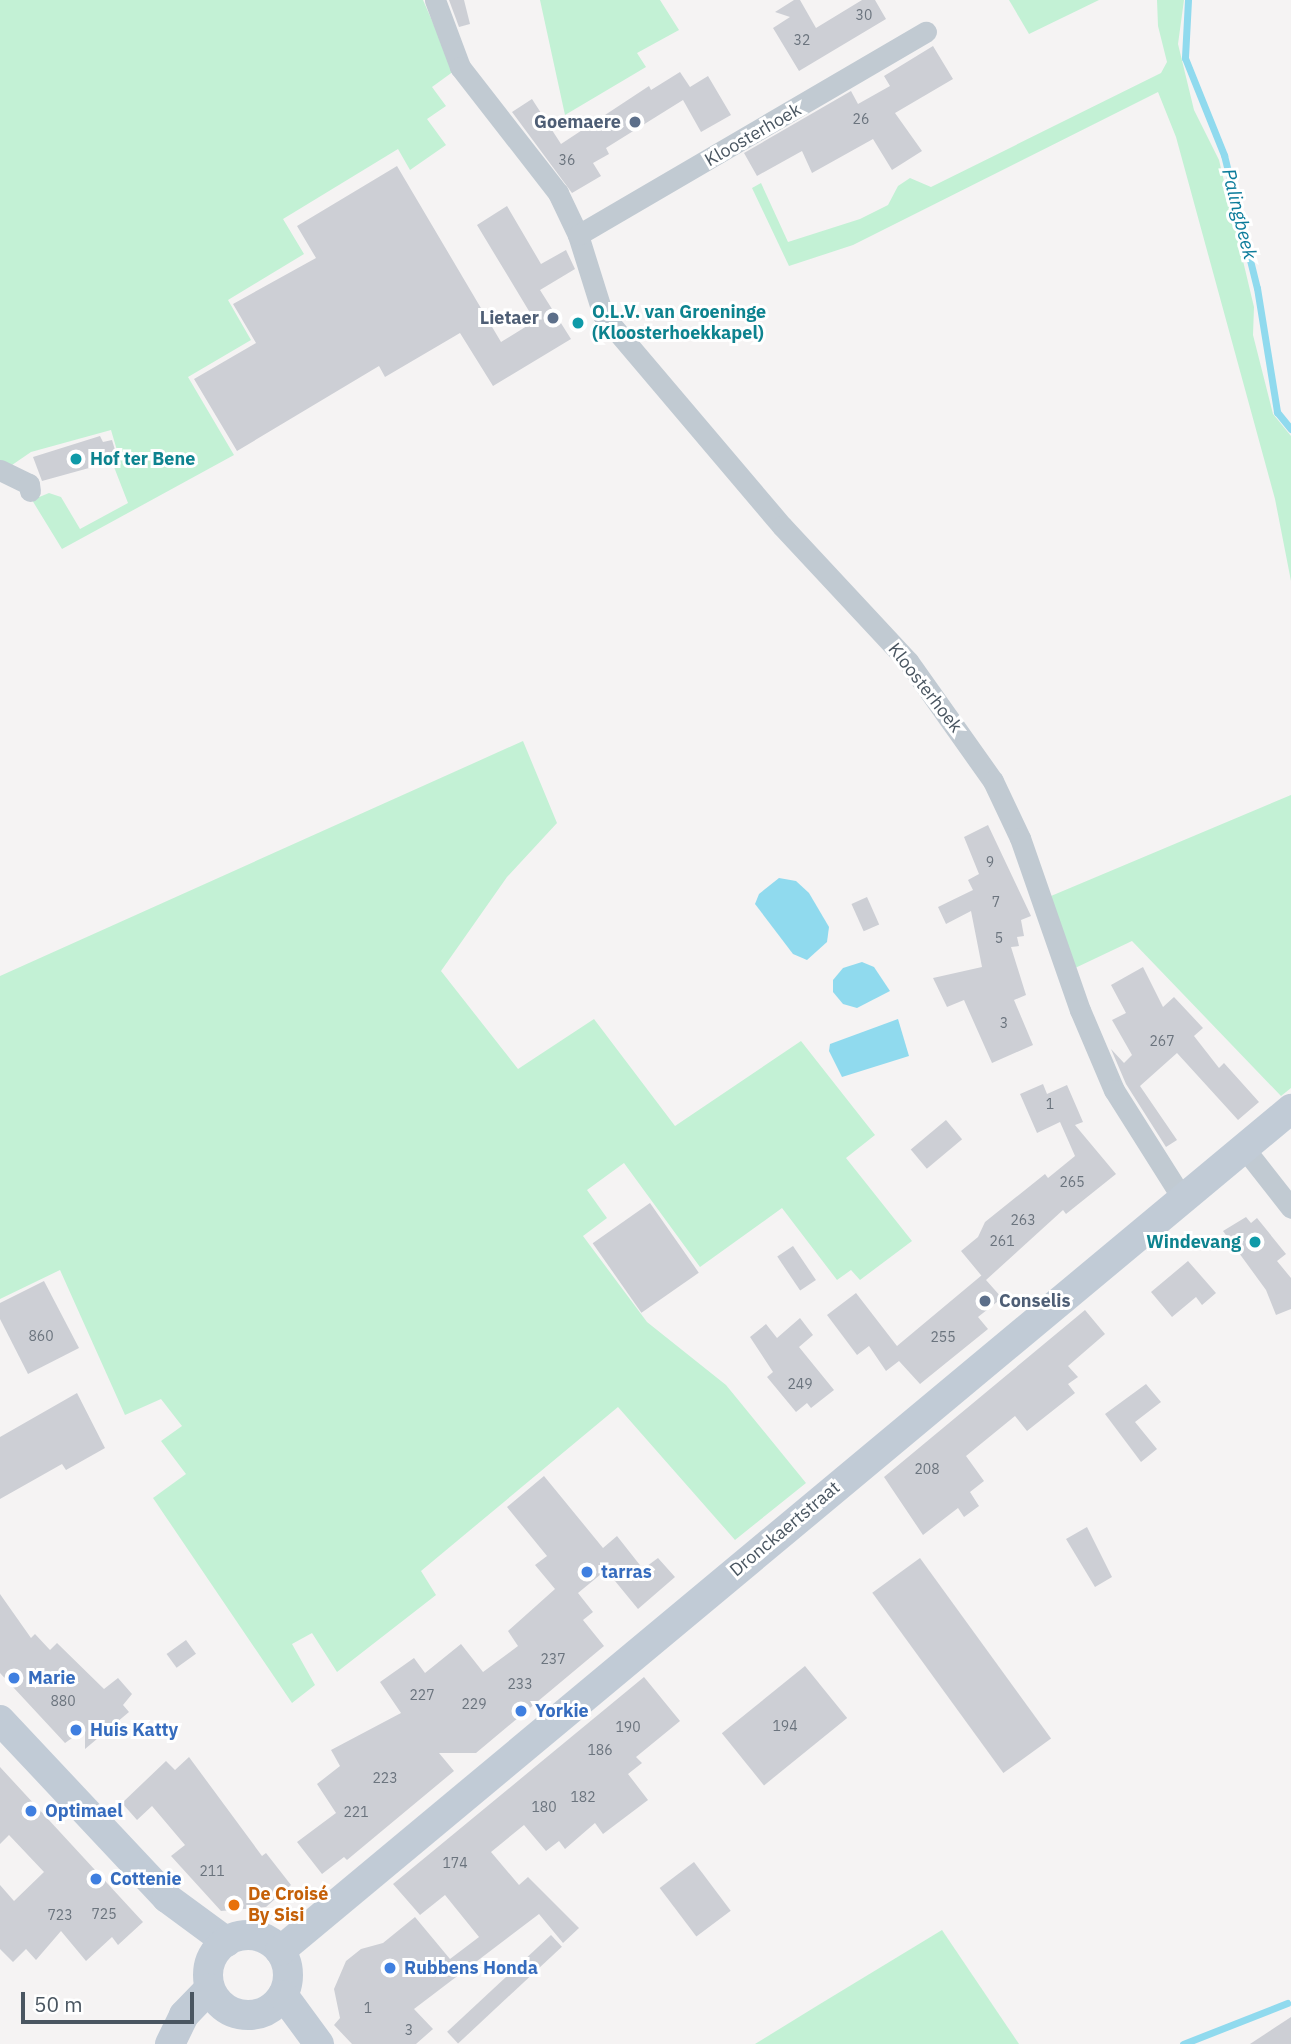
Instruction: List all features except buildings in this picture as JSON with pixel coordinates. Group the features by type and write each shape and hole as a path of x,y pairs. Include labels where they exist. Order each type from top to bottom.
{"main road":[{"name":"Dronckaertstraat","path":"280,1951 1291,1109"},
{"path":"0,1720 167,1898 198,1949 218,1975 240,2015 272,2004 288,1977 280,1951 257,1936 218,1975 184,2015 170,2044"},
{"path":"177,2044 218,1975"},
{"path":"272,2004 308,2044"},
{"path":"272,2004 319,2044"}],"street":[{"name":"Kloosterhoek","path":"435,0 460,68 558,192 578,235 603,315 782,526 908,661 993,781 1020,838 1080,1010 1114,1090 1183,1199"},
{"name":"Kloosterhoek","path":"578,235 926,32"},
{"path":"0,470 29,484 30,491"},
{"path":"1244,1148 1291,1208"}],"green space":[{"path":"0,0 423,0 454,71 432,87 446,106 427,119 446,145 410,170 398,149 283,219 304,254 228,300 251,340 188,377 234,455 62,549 32,500 49,493 61,497 80,529 128,503 114,467 121,464 111,430 31,452 12,465 0,464"},
{"path":"540,0 660,0 679,30 637,53 646,67 565,115"},
{"path":"1009,0 1099,0 1029,34"},
{"path":"1157,0 1184,0 1178,44 1194,110 1219,160 1254,307 1253,335 1273,414 1291,436 1291,581 1275,499 1176,137 1158,92 853,245 789,266 752,188 761,183 788,242 860,219 888,205 898,186 910,178 931,187 1161,73 1167,62 1158,26"},
{"path":"523,741 557,823 507,877 441,971 518,1069 594,1019 675,1126 801,1041 875,1135 846,1158 912,1241 860,1280 851,1270 837,1280 782,1208 700,1267 624,1163 587,1190 607,1218 583,1236 647,1322 726,1385 806,1483 735,1540 618,1407 421,1571 436,1595 337,1672 312,1633 292,1644 315,1685 292,1703 153,1498 186,1474 161,1441 182,1426 161,1399 125,1415 60,1270 0,1299 0,976"},
{"path":"1291,795 1291,1088 1281,1096 1132,941 1073,969 1051,896"},
{"path":"942,1930 1019,2044 755,2044 820,2004"}],"water":[{"path":"779,878 796,881 809,893 829,927 827,942 807,960 793,954 755,904 759,894"},
{"path":"862,962 874,967 890,991 857,1008 843,1004 833,992 833,980 843,968"},
{"path":"898,1019 909,1056 842,1077 829,1051 830,1044"}],"waterway":[{"name":"Palingbeek","path":"1188,0 1185,58 1224,155 1257,288 1277,412 1291,429"},
{"path":"1183,2044 1287,2003"}],"place":[{"name":"Goemaere","path":"635,122"},
{"name":"Lietaer","path":"553,318"},
{"name":"O.L.V. van Groeninge (Kloosterhoekkapel)","path":"578,323"},
{"name":"Hof ter Bene","path":"76,459"},
{"name":"Windevang","path":"1255,1242"},
{"name":"Conselis","path":"985,1301"},
{"name":"tarras","path":"587,1572"},
{"name":"Marie","path":"14,1678"},
{"name":"Yorkie","path":"521,1711"},
{"name":"Huis Katty","path":"76,1730"},
{"name":"Optimael","path":"31,1811"},
{"name":"Cottenie","path":"96,1879"},
{"name":"De Croisé By Sisi","path":"234,1905"},
{"name":"Rubbens Honda","path":"390,1968"}]}
